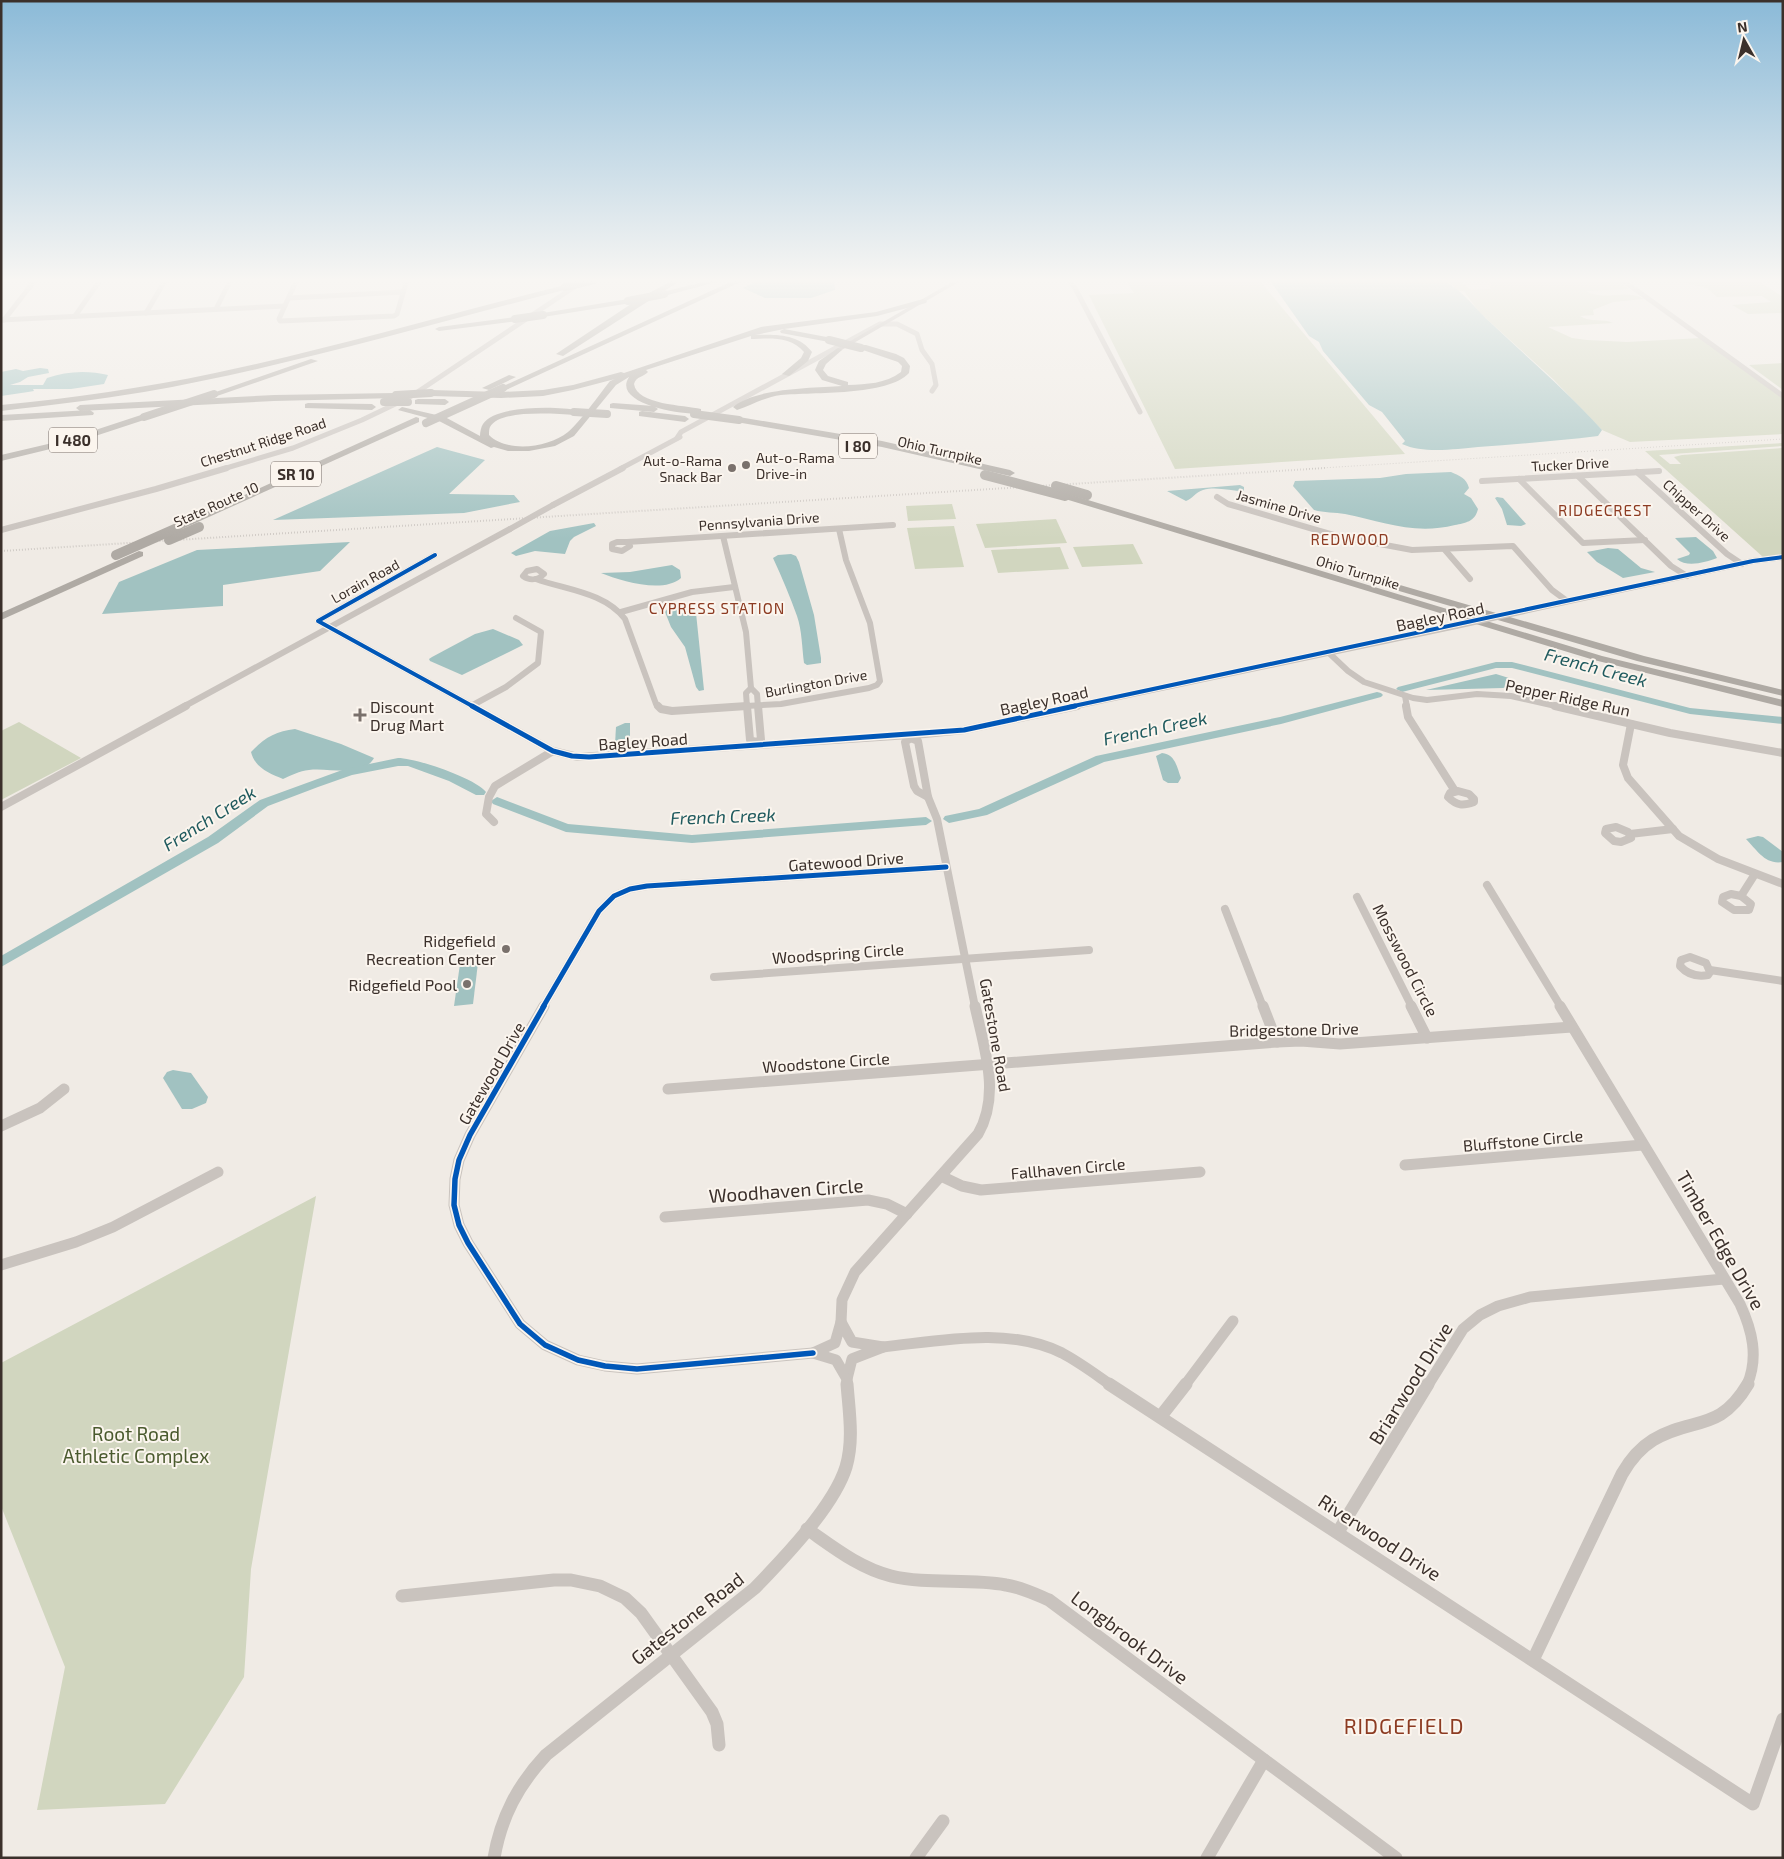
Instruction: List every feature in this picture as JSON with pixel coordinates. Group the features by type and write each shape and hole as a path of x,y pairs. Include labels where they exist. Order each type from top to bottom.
{"highway":[{"name":"I 480","path":"1,408 108,396 212,377 258,366"},
{"name":"I 480","path":"1,458 62,444 299,366"},
{"name":"State Route 10","path":"1,607 533,366"},
{"name":"State Route 10","path":"1,616 552,366"},
{"path":"1,412 239,399 395,395 509,395 550,392 587,385 648,366"},
{"path":"577,407 507,414 489,423 484,429 484,435 495,444 512,448 539,447 560,441 575,430 613,383 648,366"},
{"path":"252,405 372,407 402,410 442,419 496,447 520,450 540,449 559,444 574,435 611,389 623,378 658,366"},
{"path":"659,366 634,378 629,385 632,392 648,402 696,413"},
{"path":"786,374 796,366"},
{"path":"820,366 819,368 824,377 836,382 855,385 878,384 893,379 901,371 901,366"},
{"path":"737,407 761,397 780,393 881,385 896,380 904,373 906,366"},
{"path":"429,395 551,401"},
{"path":"1,418 252,405 384,402 577,407 610,410"},
{"name":"Ohio Turnpike","path":"610,410 696,413 739,419 874,442 1010,473 1589,645 1783,693"},
{"name":"Ohio Turnpike","path":"610,410 729,425 852,445 985,474 1065,496 1598,658 1783,704"}],"street":[{"name":"Chestnut Ridge Road","path":"1,530 166,486 293,448 362,420 415,394 459,366"},
{"name":"Lorain Road","path":"677,438 682,432 801,366"},
{"name":"Lorain Road","path":"1,806 510,528 677,438 689,434 810,366"},
{"path":"932,366 936,385 932,391"},
{"path":"1117,366 1140,412"},
{"path":"1741,366 1783,396"},
{"path":"743,398 749,400"},
{"name":"Tucker Drive","path":"1482,481 1659,471"},
{"name":"Chipper Drive","path":"1637,472 1727,554 1742,564"},
{"path":"1578,476 1671,566 1687,576"},
{"path":"1519,479 1583,543 1645,540"},
{"name":"Jasmine Drive","path":"1217,497 1228,504 1337,536 1422,551 1513,546 1552,590 1567,601"},
{"name":"Pennsylvania Drive","path":"627,542 893,525"},
{"name":"Burlington Drive","path":"621,612 658,708 672,711 758,706 787,703 869,688 879,683 880,677 870,623 846,560 839,529"},
{"path":"723,536 746,632 751,688 757,694 761,740 756,744 750,740 746,693 751,688"},
{"path":"1446,550 1470,579"},
{"name":"Lorain Road","path":"329,628 319,622 319,619 435,555"},
{"name":"Bagley Road","path":"329,628 553,751 572,756 589,757 756,744 911,737 964,730 1742,564 1783,557"},
{"path":"536,579 603,601 621,612 692,592 734,587"},
{"path":"471,706 506,687 538,663 541,632 516,618"},
{"name":"Pepper Ridge Run","path":"1329,653 1348,671 1364,682 1406,696 1427,700 1477,694 1511,696 1670,734 1783,753"},
{"path":"1406,696 1408,717 1455,791"},
{"path":"1631,724 1623,765 1628,778 1679,836 1705,853 1783,884"},
{"name":"Gatestone Road","path":"835,1343 841,1322 842,1300 850,1278 978,1134 986,1119 991,1097 987,1065 937,819 928,797 918,742 911,737 905,742 913,781 917,791 928,797"},
{"path":"494,822 486,814 488,797 492,789 553,751"},
{"path":"1630,834 1673,829"},
{"name":"Gatewood Drive","path":"835,1343 813,1353 637,1369 594,1364 554,1350 535,1338 520,1324 464,1235 454,1205 457,1169 470,1135 571,958 599,911 614,896 630,889 647,886 946,866"},
{"path":"1741,896 1755,874"},
{"name":"Timber Edge Drive","path":"1487,885 1745,1314 1753,1342 1754,1365 1746,1389 1734,1404 1714,1419 1658,1436 1633,1456 1622,1474 1533,1660"},
{"name":"Mosswood Circle","path":"1357,897 1428,1038"},
{"path":"1224,910 1277,1042"},
{"name":"Woodspring Circle","path":"714,976 1089,950"},
{"path":"1710,970 1783,981"},
{"name":"Bridgestone Drive","path":"987,1065 1277,1042 1340,1044 1572,1027"},
{"name":"Woodstone Circle","path":"668,1089 987,1065"},
{"path":"1,1126 40,1108 64,1089"},
{"name":"Bluffstone Circle","path":"1405,1165 1643,1145"},
{"path":"1,1265 76,1242 113,1227 218,1172"},
{"name":"Fallhaven Circle","path":"941,1176 962,1186 981,1190 1200,1172"},
{"name":"Woodhaven Circle","path":"665,1217 868,1200 887,1204 906,1214"},
{"name":"Briarwood Drive","path":"1338,1532 1456,1338 1475,1318 1491,1308 1509,1301 1530,1297 1724,1279"},
{"path":"1161,1416 1233,1321"},
{"path":"841,1322 857,1349 852,1359 844,1362 836,1360 831,1351 835,1343 845,1340 852,1342"},
{"name":"Riverwood Drive","path":"852,1342 882,1347 993,1338 1032,1342 1070,1358 1753,1804 1783,1719"},
{"name":"Riverwood Drive","path":"852,1359 882,1347"},
{"name":"Gatewood Drive","path":"813,1353 836,1360"},
{"name":"Gatestone Road","path":"494,1858 500,1826 511,1801 522,1782 541,1760 670,1654 766,1580 807,1530 837,1488 846,1466 851,1439 847,1379 852,1359"},
{"name":"Gatestone Road","path":"836,1360 847,1379"},
{"name":"Longbrook Drive","path":"807,1530 854,1561 885,1574 911,1579 1002,1584 1025,1590 1049,1600 1396,1858"},
{"path":"402,1596 554,1580 593,1584 618,1594 635,1607 652,1626 715,1718 719,1745"},
{"path":"1207,1858 1264,1760"},
{"path":"916,1858 943,1821"}],"green space":[{"path":"1124,366 1331,366 1405,454 1175,469"},
{"path":"1538,366 1739,366 1783,398 1783,434 1630,442 1602,430"},
{"path":"1750,366 1783,366 1783,390"},
{"path":"1783,443 1783,446 1659,455 1670,464 1681,464 1674,457 1783,448 1783,555 1763,557 1645,451"},
{"path":"952,504 956,519 908,521 906,506"},
{"path":"1056,519 1067,543 985,548 976,524"},
{"path":"954,526 964,567 915,569 907,528"},
{"path":"1133,544 1143,564 1082,567 1073,547"},
{"path":"1060,547 1069,569 998,573 991,550"},
{"path":"19,722 81,758 1,800 1,731"},
{"name":"Root Road Athletic Complex","path":"316,1196 251,1569 244,1677 165,1804 37,1810 65,1667 1,1506 1,1363"}],"water":[{"path":"1336,366 1537,366 1602,430 1598,436 1553,441 1450,450 1420,449 1402,444 1405,441 1382,412 1369,405"},
{"path":"40,368 48,369 49,373 28,377 10,385 43,385 47,378 77,372 93,372 108,375 104,384 71,389 33,389 34,391 1,396 1,372"},
{"path":"437,447 485,460 449,494 514,495 520,502 464,513 273,520"},
{"path":"1451,472 1460,476 1466,482 1469,488 1464,494 1471,498 1478,509 1475,517 1469,521 1440,528 1412,528 1345,514 1314,510 1293,486 1295,481 1380,478 1406,474"},
{"path":"1240,485 1244,487 1244,491 1208,489 1201,491 1186,501 1167,491"},
{"path":"1495,498 1503,498 1526,524 1521,526 1507,525 1502,509"},
{"path":"594,523 596,526 570,541 565,554 535,551 516,556 511,553 550,531"},
{"path":"1696,537 1713,551 1717,558 1691,564 1677,559 1690,553 1675,538"},
{"path":"350,542 320,571 223,585 223,606 102,614 119,582 197,550"},
{"path":"1608,548 1618,549 1641,568 1655,572 1623,578 1597,562 1587,552"},
{"path":"791,554 796,556 799,562 814,615 821,663 807,665 804,663 799,621 773,558 778,555"},
{"path":"672,565 680,570 681,578 673,583 664,585 653,586 630,582 601,573 630,572"},
{"path":"679,604 692,606 696,613 704,690 699,691 696,687 685,647 671,627 665,612 669,607"},
{"path":"493,629 519,640 523,645 462,675 429,659 475,634"},
{"path":"1496,674 1509,678 1510,686 1503,688 1426,690"},
{"path":"630,723 630,744 615,744 616,727"},
{"path":"295,729 341,744 374,758 362,768 344,771 309,770 283,779 259,766 251,752 271,736 282,731"},
{"path":"1162,753 1173,758 1181,778 1178,783 1168,783 1163,780 1156,756"},
{"path":"1758,836 1763,837 1783,852 1783,862 1766,859 1746,839"},
{"name":"Ridgefield Pool","path":"478,963 473,1004 454,1006 460,964"},
{"path":"173,1070 191,1073 208,1097 206,1103 192,1109 182,1109 163,1078 167,1072"}],"waterway":[{"name":"French Creek","path":"1402,689 1496,665 1512,665 1690,711 1783,721"},
{"name":"French Creek","path":"949,819 983,812 1100,759 1281,720 1377,695"},
{"name":"French Creek","path":"1,962 213,840 264,803 314,784 349,772 398,762 409,762 453,778 480,792"},
{"name":"French Creek","path":"497,801 566,828 692,839 926,821"}],"railway":[{"path":"1306,469 1783,439"},
{"path":"1,551 1326,468"}],"cycle path":[{"path":"435,555 318,621 553,751 572,756 589,757 964,730 1753,561 1783,557"},
{"path":"813,1353 637,1369 605,1366 578,1360 545,1345 520,1324 468,1243 459,1225 454,1205 455,1179 459,1160 470,1135 599,911 614,896 630,889 647,886 946,867"}],"place":[{"name":"Aut-o-Rama Drive-in","path":"746,465"},
{"name":"Aut-o-Rama Snack Bar","path":"732,468"},
{"name":"Discount Drug Mart","path":"360,715"},
{"name":"Ridgefield Recreation Center","path":"506,949"},
{"name":"Ridgefield Pool","path":"467,984"}],"district":[{"name":"RIDGECREST","path":"1605,510"},
{"name":"REDWOOD","path":"1350,539"},
{"name":"CYPRESS STATION","path":"717,608"},
{"name":"RIDGEFIELD","path":"1404,1725"}]}
